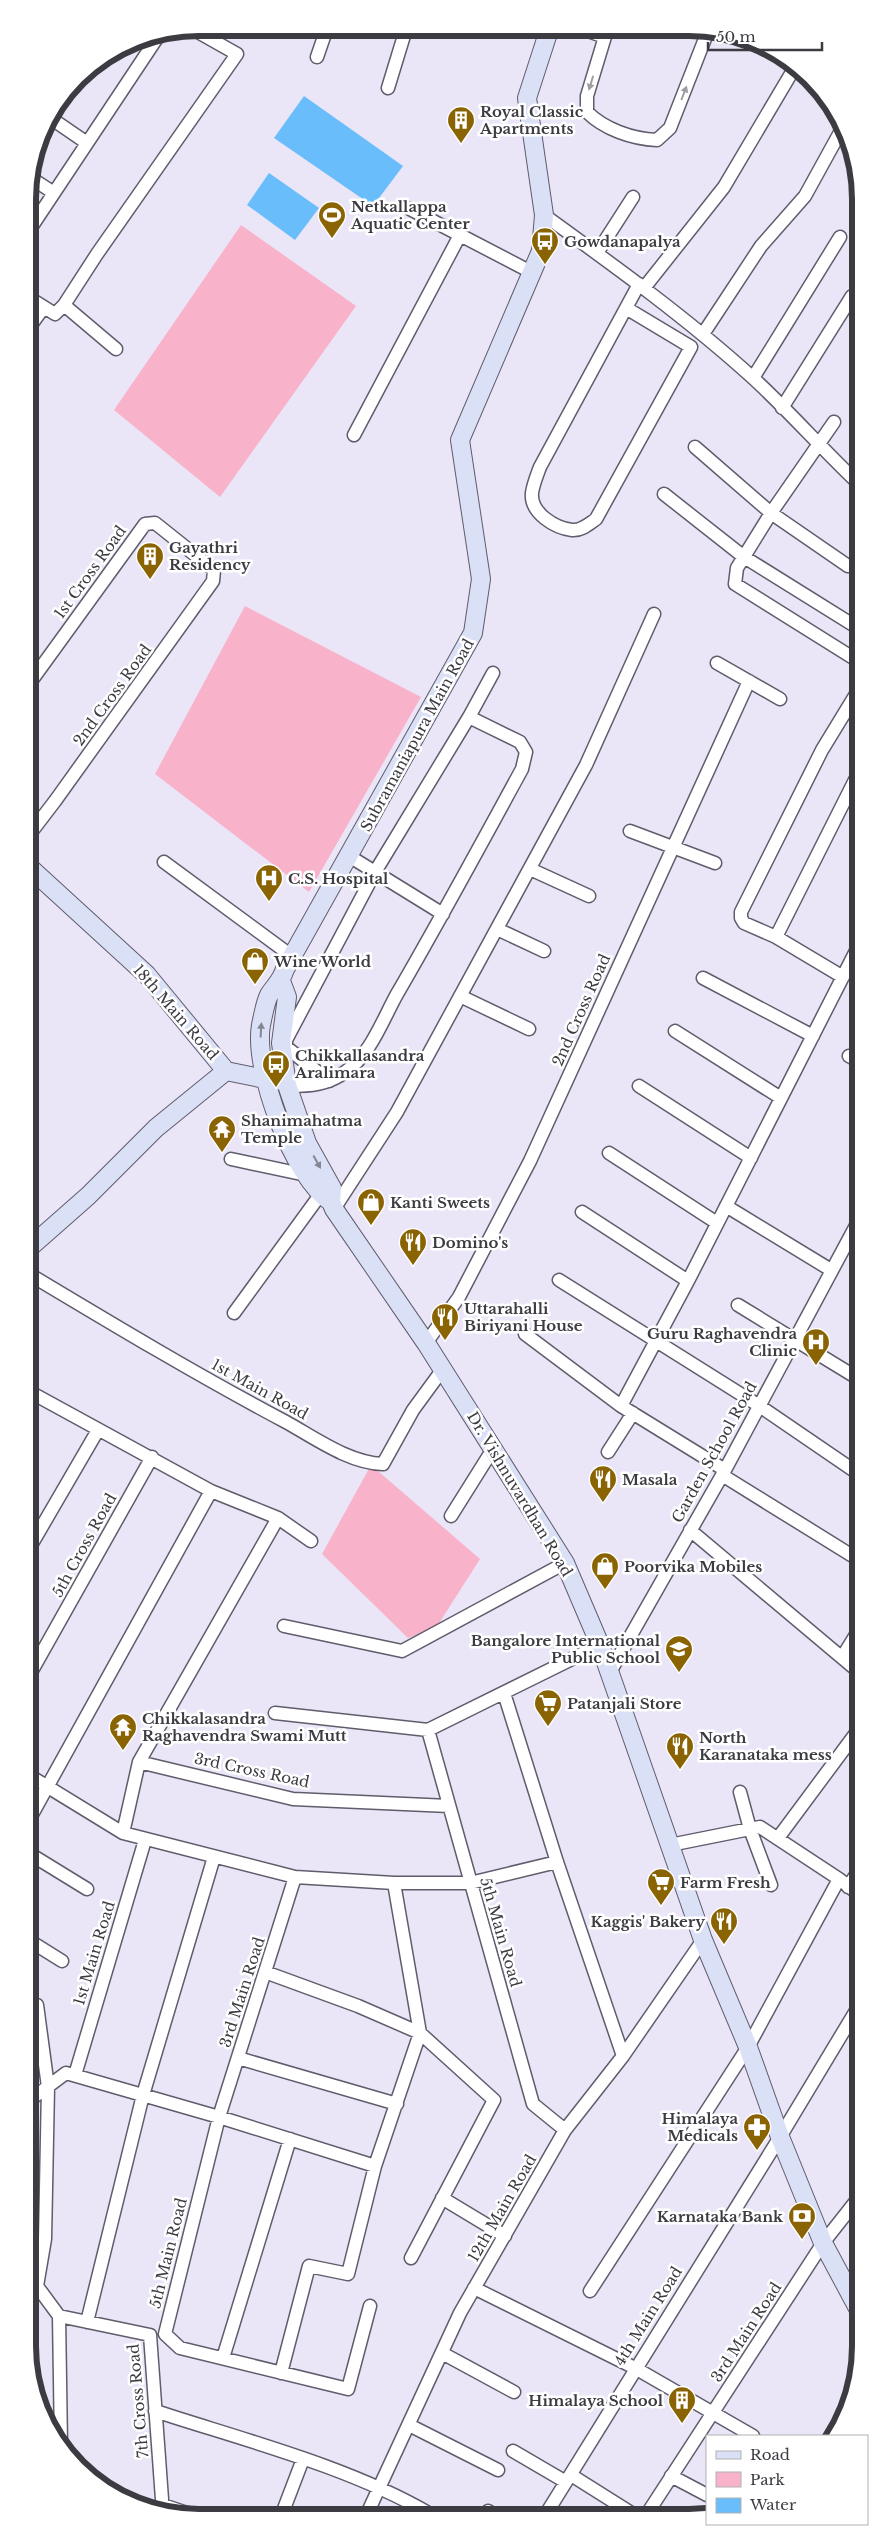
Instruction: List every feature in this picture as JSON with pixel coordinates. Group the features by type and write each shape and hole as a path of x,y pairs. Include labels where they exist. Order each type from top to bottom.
{"main road":[{"name":"Subramaniapura Main Road","path":"265,1078 260,1026 269,995 281,980 474,633 481,579 460,440 541,251 544,215 527,98 548,36"},
{"name":"18th Main Road","path":"37,874 147,975 226,1071 265,1078 288,1085"},
{"name":"Dr. Vishnuvardhan Road","path":"281,980 287,996 281,1043 288,1085 307,1143 332,1188 328,1202"},
{"path":"37,1241 81,1203 162,1123 197,1097 226,1071"},
{"name":"Dr. Vishnuvardhan Road","path":"265,1078 289,1143 306,1175 328,1202 426,1343 565,1563 600,1645 703,1940 748,2047 780,2137 823,2243 851,2292"}],"street":[{"path":"37,303 55,314 64,305 97,254 237,54 209,36"},
{"path":"316,57 324,36"},
{"path":"388,88 404,36"},
{"path":"605,36 587,96 586,112 598,123 642,139 657,140 670,128 705,38"},
{"path":"37,216 154,43"},
{"path":"626,308 690,347 596,519 587,526 573,530 549,522 537,511 532,495 540,467 626,308 724,187 792,73"},
{"path":"56,122 87,143"},
{"path":"703,334 761,246 805,196 838,135"},
{"path":"38,183 54,193"},
{"path":"597,253 633,197"},
{"path":"410,209 533,273"},
{"path":"544,215 642,286 703,334 753,378 852,477"},
{"path":"354,435 460,235"},
{"path":"753,378 840,237"},
{"path":"782,408 852,296"},
{"path":"64,305 116,349"},
{"path":"37,317 44,307"},
{"path":"834,422 817,444 744,556 737,568 735,584 852,657"},
{"path":"695,447 771,513 848,566"},
{"path":"664,494 744,556 852,624"},
{"name":"1st Cross Road","path":"37,673 145,524 155,523 214,570"},
{"name":"2nd Cross Road","path":"37,825 213,581 214,570"},
{"path":"234,1313 328,1202 397,1112 586,765 654,614"},
{"path":"717,663 780,699"},
{"path":"329,1081 286,1047 286,1040 375,872 470,717 493,673"},
{"name":"2nd Cross Road","path":"426,1343 459,1298 530,1161 749,682"},
{"path":"843,977 776,937 744,923 741,918 742,912 822,750 852,701"},
{"path":"288,1085 303,1086 329,1081 345,1073 365,1051 443,914 522,769 526,752 520,742 470,717"},
{"path":"776,937 852,786"},
{"path":"630,831 715,863"},
{"path":"349,856 443,914"},
{"path":"164,862 293,957"},
{"path":"530,869 589,896"},
{"path":"497,929 544,951"},
{"path":"621,1406 654,1341 688,1281 852,960"},
{"path":"703,978 813,1036"},
{"path":"460,996 529,1029"},
{"path":"675,1031 782,1098"},
{"path":"639,1086 751,1158"},
{"path":"610,1153 717,1223"},
{"path":"231,1159 306,1175"},
{"path":"726,1206 831,1270"},
{"path":"582,1212 688,1281"},
{"name":"Garden School Road","path":"610,1672 724,1473 758,1405 852,1233"},
{"name":"1st Main Road","path":"36,1278 214,1384 345,1454 374,1464 383,1464 413,1410 443,1369"},
{"path":"559,1280 758,1405 851,1469"},
{"path":"738,1305 851,1374"},
{"path":"525,1334 621,1406 851,1555"},
{"path":"36,1396 211,1490 278,1518 311,1541"},
{"path":"608,1452 633,1413"},
{"path":"36,1536 98,1430"},
{"path":"451,1516 493,1449"},
{"name":"5th Cross Road","path":"36,1663 152,1457"},
{"path":"36,1808 211,1490"},
{"path":"123,1834 139,1762 278,1518"},
{"path":"690,1530 851,1665"},
{"path":"284,1626 402,1651 565,1563"},
{"path":"842,1656 851,1642"},
{"path":"275,1713 428,1730 600,1645"},
{"path":"504,1693 557,1862 623,2056"},
{"name":"5th Main Road","path":"428,1730 533,2104 565,2130"},
{"path":"778,1838 851,1739"},
{"name":"3rd Cross Road","path":"139,1762 293,1798 449,1806"},
{"path":"36,1780 123,1834 295,1877 394,1883 470,1883 557,1862"},
{"path":"740,1792 750,1829 771,1885"},
{"path":"670,1845 760,1828 778,1838 851,1888"},
{"name":"1st Main Road","path":"70,2074 145,1840"},
{"path":"89,2316 143,2095 214,1857"},
{"path":"36,1858 87,1889"},
{"name":"3rd Main Road","path":"220,2116 295,1877"},
{"path":"590,2291 748,2047 844,1883 851,1877"},
{"path":"281,2373 309,2266 348,2274 375,2166 420,2033 394,1883"},
{"name":"12th Main Road","path":"369,2509 474,2288 565,2130 623,2056 703,1940"},
{"path":"36,1945 62,1961"},
{"path":"266,1972 358,2006 420,2033 494,2100 411,2258"},
{"path":"36,2274 45,2239 48,2088 37,2005"},
{"path":"780,2137 851,2019"},
{"path":"238,2058 397,2104"},
{"path":"36,2094 70,2074 220,2116 375,2166"},
{"name":"5th Main Road","path":"220,2116 165,2334 180,2348 223,2358"},
{"name":"4th Main Road","path":"549,2509 780,2137"},
{"path":"290,2139 223,2358 348,2389 370,2306"},
{"path":"442,2198 505,2236"},
{"name":"3rd Main Road","path":"650,2509 823,2243 851,2207"},
{"path":"36,2285 59,2316 61,2431"},
{"path":"474,2288 636,2368 751,2435"},
{"name":"7th Cross Road","path":"59,2316 89,2316 150,2335 163,2504"},
{"path":"442,2353 514,2392"},
{"path":"155,2411 303,2459 378,2488 421,2509"},
{"path":"409,2425 498,2470"},
{"path":"513,2451 568,2478 624,2509"},
{"path":"284,2509 303,2459"},
{"path":"672,2476 706,2494"}],"green space":[{"path":"241,225 356,306 220,497 114,410"},
{"path":"245,606 421,697 309,892 155,774"},
{"path":"371,1465 480,1559 436,1628 408,1638 322,1554"}],"water":[{"path":"304,96 403,166 373,206 274,138"},
{"path":"269,173 319,208 295,240 247,205"}],"place":[{"name":"Royal Classic Apartments","path":"461,144"},
{"name":"Netkallappa Aquatic Center","path":"332,239"},
{"name":"Gowdanapalya","path":"545,265"},
{"name":"Gayathri Residency","path":"150,580"},
{"name":"C.S. Hospital","path":"269,902"},
{"name":"Wine World","path":"255,985"},
{"name":"Chikkallasandra Aralimara","path":"276,1088"},
{"name":"Shanimahatma Temple","path":"222,1153"},
{"name":"Kanti Sweets","path":"371,1226"},
{"name":"Domino's","path":"413,1266"},
{"name":"Uttarahalli Biriyani House","path":"445,1341"},
{"name":"Guru Raghavendra Clinic","path":"816,1366"},
{"name":"Masala","path":"603,1503"},
{"name":"Poorvika Mobiles","path":"605,1590"},
{"name":"Bangalore International Public School","path":"679,1673"},
{"name":"Patanjali Store","path":"548,1727"},
{"name":"Chikkalasandra Raghavendra Swami Mutt","path":"123,1751"},
{"name":"North Karanataka mess","path":"680,1770"},
{"name":"Farm Fresh","path":"661,1906"},
{"name":"Kaggis' Bakery","path":"724,1945"},
{"name":"Himalaya Medicals","path":"757,2151"},
{"name":"Karnataka Bank","path":"802,2240"},
{"name":"Himalaya School","path":"682,2424"}]}
